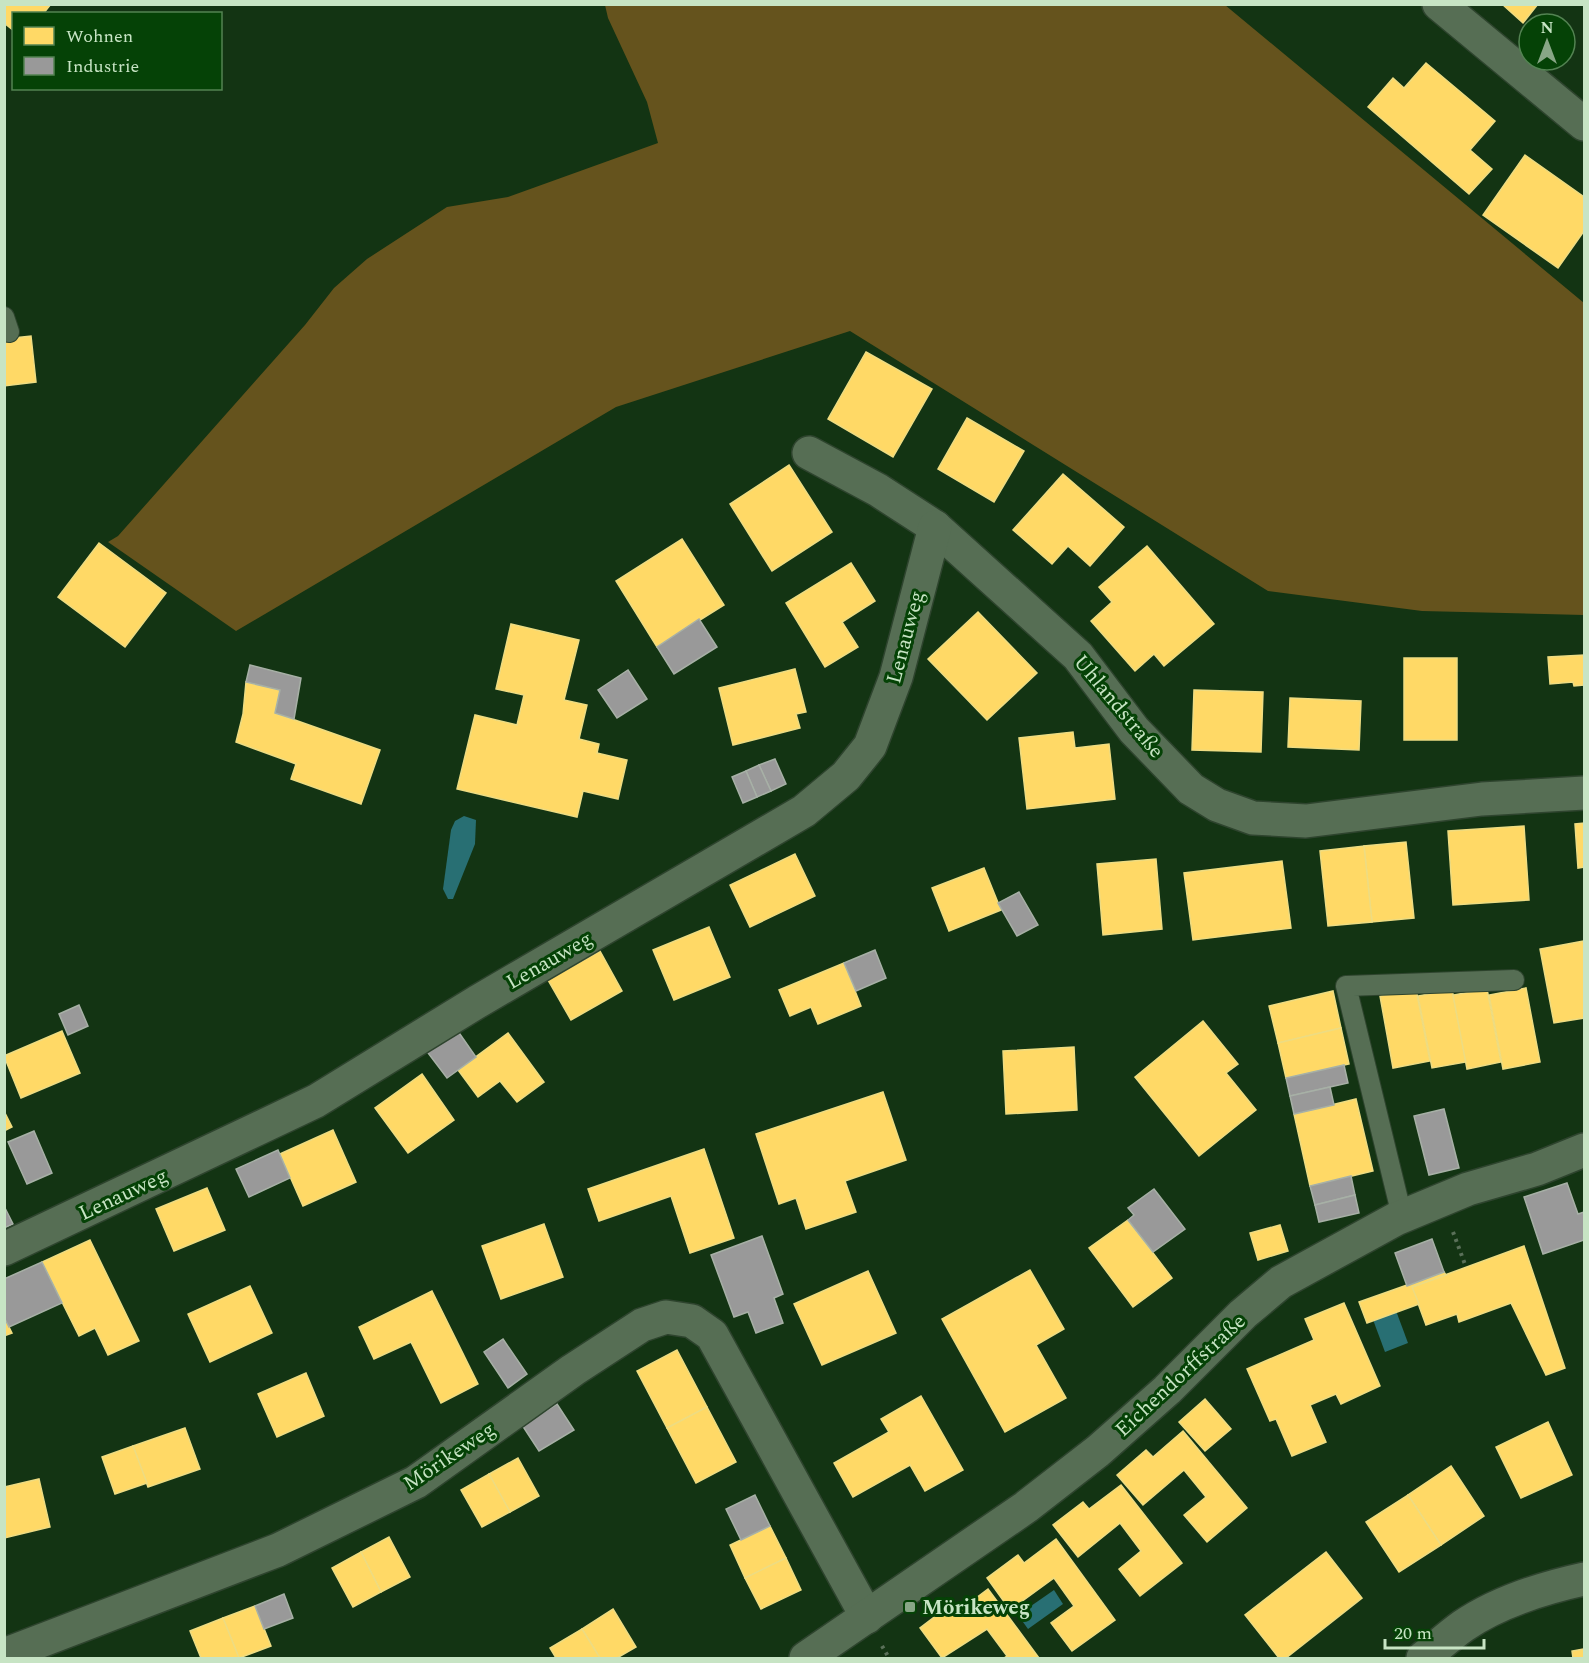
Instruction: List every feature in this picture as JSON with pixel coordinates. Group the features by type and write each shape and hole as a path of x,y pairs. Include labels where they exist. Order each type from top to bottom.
{"street":[{"path":"1439,4 1584,124"},
{"name":"Uhlandstraße","path":"809,453 878,490 935,528 1078,656 1134,730 1191,789 1217,805 1253,818 1306,821 1482,799 1584,793"},
{"name":"Lenauweg","path":"4,1250 316,1101 487,996 804,811 846,776 870,746 896,677 935,528"},
{"name":"Eichendorffstraße","path":"806,1659 1026,1507 1098,1451 1167,1390 1243,1314 1281,1282 1402,1216 1468,1189 1537,1169 1584,1150"},
{"name":"Mörikeweg","path":"4,1655 278,1551 416,1482 620,1338 666,1317 692,1320 712,1335 867,1617"},
{"path":"1423,1659 1464,1626 1500,1606 1556,1585 1584,1580"}],"lane":[{"path":"1402,1216 1346,986 1514,980"}],"path":[{"path":"1452,1231 1466,1267"}],"shaded area":[{"path":"605,5 1225,5 1584,303 1584,615 1422,611 1268,591 850,331 616,407 236,631 108,542 118,536 305,325 334,288 367,259 447,207 508,197 658,143 647,102 608,18"}],"water":[{"path":"464,816 476,820 475,844 453,899 448,899 443,889 451,830 455,821"},
{"path":"1395,1308 1408,1343 1385,1352 1372,1317"},
{"path":"1054,1590 1063,1604 1028,1629 1018,1615"}],"building: Wohnen":[{"path":"4,4 51,4 45,12 12,12 12,29 4,23"},
{"path":"1502,4 1538,4 1532,12 1517,12 1517,18"},
{"path":"1426,63 1495,121 1470,150 1492,169 1469,194 1368,107 1393,78 1404,88"},
{"path":"1525,155 1584,197 1584,231 1558,268 1483,215"},
{"path":"31,336 36,382 4,386 4,339"},
{"path":"866,352 932,389 893,457 828,419"},
{"path":"967,418 1024,451 994,502 938,469"},
{"path":"789,465 832,532 772,571 730,504"},
{"path":"1063,474 1124,527 1090,566 1068,546 1052,564 1013,530"},
{"path":"682,539 724,605 657,647 616,581"},
{"path":"99,543 166,593 125,647 58,597"},
{"path":"1147,546 1214,624 1164,666 1154,654 1135,671 1091,621 1112,602 1099,587"},
{"path":"851,563 875,601 842,622 858,647 825,667 786,603"},
{"path":"978,612 1037,673 987,720 928,659"},
{"path":"511,624 579,640 564,700 587,705 579,739 599,744 597,753 627,760 618,799 583,791 577,817 457,789 475,715 517,725 524,695 496,689"},
{"path":"1584,655 1584,685 1574,686 1573,682 1550,684 1548,657"},
{"path":"1404,658 1457,658 1457,740 1404,740"},
{"path":"795,669 806,712 796,714 800,728 733,745 719,688"},
{"path":"246,682 280,690 275,713 380,750 361,804 291,779 296,764 236,742 243,714"},
{"path":"1194,690 1263,692 1261,752 1192,750"},
{"path":"1290,698 1361,701 1359,750 1288,747"},
{"path":"1073,732 1075,748 1109,744 1115,799 1027,809 1019,738"},
{"path":"1584,823 1584,867 1578,868 1575,824"},
{"path":"1524,826 1529,900 1453,905 1448,831"},
{"path":"1406,842 1414,918 1372,922 1364,846"},
{"path":"1364,846 1372,922 1328,926 1320,851"},
{"path":"795,854 815,896 750,927 730,885"},
{"path":"1156,859 1162,929 1103,935 1097,864"},
{"path":"1282,861 1291,928 1193,940 1184,873"},
{"path":"984,868 1001,910 949,931 932,888"},
{"path":"709,927 730,977 674,1000 653,950"},
{"path":"1584,941 1584,1018 1554,1023 1540,949"},
{"path":"600,951 622,991 571,1020 548,980"},
{"path":"844,963 861,1006 818,1024 811,1007 790,1016 779,990"},
{"path":"1526,988 1540,1062 1503,1069 1489,995"},
{"path":"1416,989 1430,1061 1393,1068 1380,996"},
{"path":"1452,989 1466,1062 1432,1068 1418,996"},
{"path":"1487,989 1501,1062 1467,1069 1453,995"},
{"path":"1333,991 1341,1028 1278,1043 1269,1006"},
{"path":"1203,1021 1238,1064 1226,1073 1256,1110 1199,1156 1135,1077"},
{"path":"1341,1028 1349,1064 1286,1078 1278,1043"},
{"path":"62,1031 80,1073 21,1098 4,1056"},
{"path":"508,1033 544,1082 517,1102 500,1081 478,1097 458,1070"},
{"path":"1074,1047 1077,1110 1006,1114 1003,1051"},
{"path":"422,1074 454,1120 408,1153 375,1108"},
{"path":"883,1092 906,1160 845,1181 856,1212 806,1229 796,1198 779,1204 756,1134"},
{"path":"1356,1099 1373,1171 1310,1186 1294,1114"},
{"path":"4,1111 12,1127 4,1131"},
{"path":"333,1130 356,1182 303,1206 280,1154"},
{"path":"704,1149 734,1238 690,1253 671,1196 599,1221 588,1189"},
{"path":"207,1188 225,1230 174,1251 156,1209"},
{"path":"1128,1220 1172,1278 1133,1307 1089,1248"},
{"path":"544,1224 563,1277 501,1299 482,1246"},
{"path":"1280,1225 1288,1251 1258,1260 1250,1233"},
{"path":"90,1240 139,1341 108,1355 95,1328 79,1336 42,1262"},
{"path":"1524,1246 1565,1368 1546,1375 1511,1303 1459,1322 1457,1314 1426,1325 1412,1287"},
{"path":"1030,1270 1064,1329 1036,1345 1066,1398 1005,1432 942,1319"},
{"path":"868,1271 896,1333 822,1365 794,1304"},
{"path":"1444,1272 1446,1275 1412,1287 1419,1304 1367,1323 1359,1302"},
{"path":"250,1286 272,1333 210,1362 188,1314"},
{"path":"432,1291 478,1384 441,1403 411,1342 374,1359 359,1327"},
{"path":"1344,1303 1380,1386 1341,1404 1336,1394 1310,1405 1326,1442 1292,1456 1276,1419 1270,1421 1247,1369 1314,1340 1305,1319"},
{"path":"4,1317 12,1333 4,1336"},
{"path":"677,1350 707,1407 667,1428 637,1371"},
{"path":"306,1373 324,1416 277,1437 258,1394"},
{"path":"921,1396 963,1470 925,1491 910,1465 853,1497 834,1463 889,1432 881,1419"},
{"path":"1205,1399 1231,1429 1205,1451 1179,1422"},
{"path":"707,1407 736,1462 696,1483 667,1428"},
{"path":"1548,1422 1572,1475 1521,1498 1496,1447"},
{"path":"185,1428 200,1469 148,1487 133,1446"},
{"path":"1183,1431 1247,1508 1207,1542 1184,1515 1206,1497 1184,1470 1143,1505 1117,1475 1146,1450 1153,1457"},
{"path":"133,1446 147,1483 115,1494 102,1457"},
{"path":"518,1458 539,1496 510,1512 489,1474"},
{"path":"1451,1466 1484,1516 1441,1545 1408,1495"},
{"path":"489,1474 510,1512 482,1527 461,1490"},
{"path":"39,1479 50,1527 4,1538 4,1487"},
{"path":"1121,1485 1182,1563 1140,1596 1119,1569 1141,1551 1120,1523 1078,1557 1053,1525 1083,1502 1089,1509"},
{"path":"1408,1495 1441,1545 1399,1572 1366,1522"},
{"path":"770,1526 786,1558 745,1578 730,1545"},
{"path":"389,1537 410,1577 381,1592 361,1552"},
{"path":"1056,1539 1115,1620 1072,1651 1051,1623 1074,1606 1054,1578 1010,1610 987,1578 1018,1555 1024,1563"},
{"path":"361,1552 381,1592 353,1607 332,1568"},
{"path":"1326,1552 1362,1598 1286,1658 1279,1658 1245,1615"},
{"path":"786,1558 801,1590 761,1609 745,1578"},
{"path":"988,1589 1039,1658 1004,1658 1007,1656 987,1629 942,1658 920,1628 950,1605 956,1613"},
{"path":"255,1606 271,1646 239,1658 223,1618"},
{"path":"613,1609 636,1647 617,1658 600,1658 582,1629"},
{"path":"223,1618 239,1658 201,1658 190,1631"},
{"path":"582,1629 600,1658 556,1658 550,1648"},
{"path":"1584,1649 1584,1658 1573,1658 1572,1651"}],"building: Industrie":[{"path":"699,619 717,647 674,674 657,647"},
{"path":"250,665 301,678 294,719 275,713 280,690 246,682"},
{"path":"628,670 647,699 617,718 598,690"},
{"path":"775,759 786,784 771,791 759,765"},
{"path":"759,765 771,791 757,797 746,771"},
{"path":"746,771 757,797 743,803 732,777"},
{"path":"1019,892 1038,925 1017,936 998,903"},
{"path":"875,950 886,978 856,991 844,963"},
{"path":"79,1005 88,1026 68,1035 59,1014"},
{"path":"455,1027 476,1057 447,1078 425,1049"},
{"path":"1344,1065 1348,1083 1290,1096 1286,1078"},
{"path":"1330,1087 1334,1105 1294,1114 1290,1096"},
{"path":"1444,1109 1459,1168 1429,1175 1414,1116"},
{"path":"34,1131 52,1173 27,1184 8,1142"},
{"path":"278,1150 290,1178 249,1197 236,1169"},
{"path":"1351,1176 1355,1195 1315,1205 1310,1186"},
{"path":"1567,1183 1578,1214 1584,1212 1584,1240 1543,1254 1524,1197"},
{"path":"1154,1189 1185,1229 1153,1252 1128,1220 1134,1215 1128,1208"},
{"path":"1355,1195 1359,1213 1319,1222 1315,1205"},
{"path":"4,1206 13,1224 4,1228"},
{"path":"762,1236 783,1294 774,1298 783,1323 756,1333 748,1312 734,1317 711,1255"},
{"path":"1432,1239 1444,1272 1407,1286 1395,1253"},
{"path":"42,1262 62,1303 9,1327 4,1317 4,1279"},
{"path":"503,1339 527,1374 508,1388 484,1352"},
{"path":"557,1404 574,1430 539,1451 522,1425"},
{"path":"755,1495 770,1526 741,1540 726,1509"},
{"path":"284,1594 293,1618 264,1629 255,1606"}],"place":[{"name":"Mörikeweg","path":"910,1607"}]}
